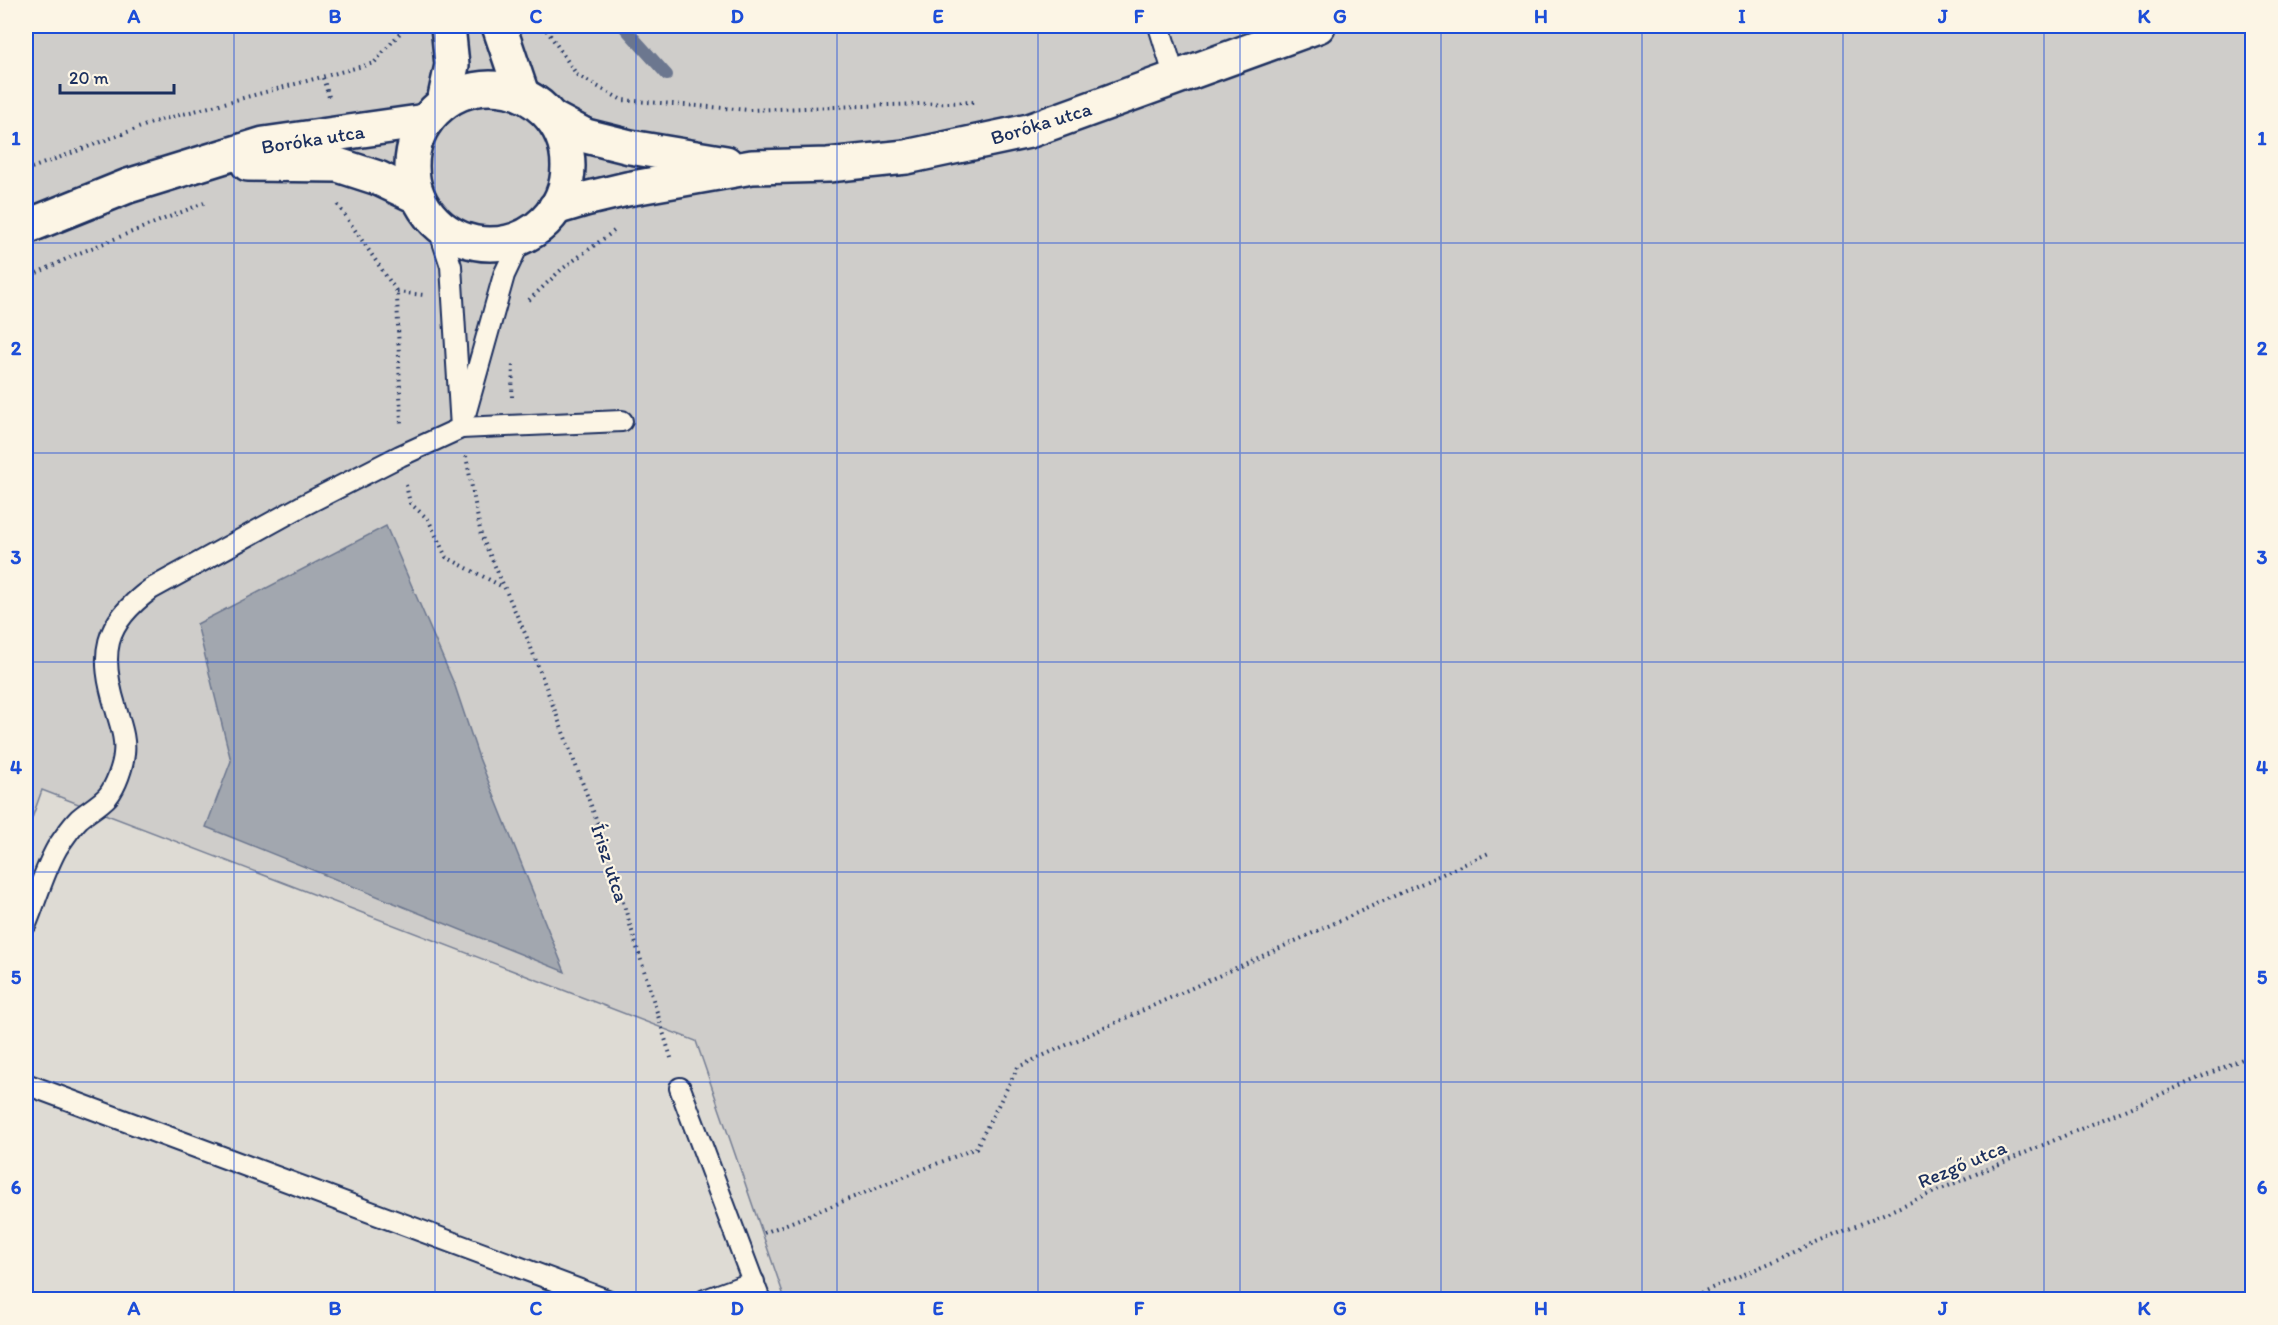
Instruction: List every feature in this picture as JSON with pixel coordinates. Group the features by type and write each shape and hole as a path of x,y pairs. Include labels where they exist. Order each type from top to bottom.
{"street":[{"path":"435,111 463,92 482,87 522,94 543,108 552,118 564,139 568,162 565,186 555,208 541,225 522,237 497,243 471,241 459,238 437,223 426,211 418,197 414,184 412,158 414,145 435,111 452,65 448,26"},
{"path":"500,26 522,94"},
{"name":"Boróka utca","path":"555,208 627,189 752,167 828,165 906,158 1029,131 1318,26"},
{"name":"Boróka utca","path":"26,227 128,186 201,164 338,149 435,111"},
{"name":"Boróka utca","path":"552,118 586,136 630,147 752,167"},
{"name":"Boróka utca","path":"338,149 378,178 418,197"}],"lane":[{"path":"1159,26 1175,78"},
{"path":"437,223 451,266 461,428"},
{"path":"461,428 504,275 522,237"},
{"path":"26,924 57,849 78,820 108,795 117,779 124,755 124,737 106,671 107,653 118,619 132,603 151,590 302,506 461,428 622,421"},
{"path":"26,1084 607,1299"},
{"path":"680,1088 757,1291 705,1299"}],"path":[{"path":"26,170 157,121 374,63 406,26 410,26"},
{"path":"542,26 577,75 622,100 749,110 974,103 985,100"},
{"path":"323,78 338,149 335,201 397,292 400,456 410,502 428,519 446,557 504,588"},
{"path":"622,100 630,147"},
{"path":"526,307 529,300 562,269 618,228 627,189"},
{"path":"26,278 77,254 208,202"},
{"path":"512,427 514,358"},
{"name":"Írisz utca","path":"461,428 480,535 528,640 603,837 680,1088"},
{"path":"739,1243 976,1148 1018,1067 1491,852"},
{"name":"Rezgő utca","path":"1684,1299 2253,1055"}],"shaded area":[{"path":"26,26 2252,26 2252,1299 785,1299 696,1041 42,790 26,835"},
{"path":"386,526 455,686 479,758 565,972 206,827 231,761 197,624"},
{"path":"42,790 696,1041 785,1299 26,1299 26,835"}],"waterway":[{"path":"623,26 667,75"}]}
